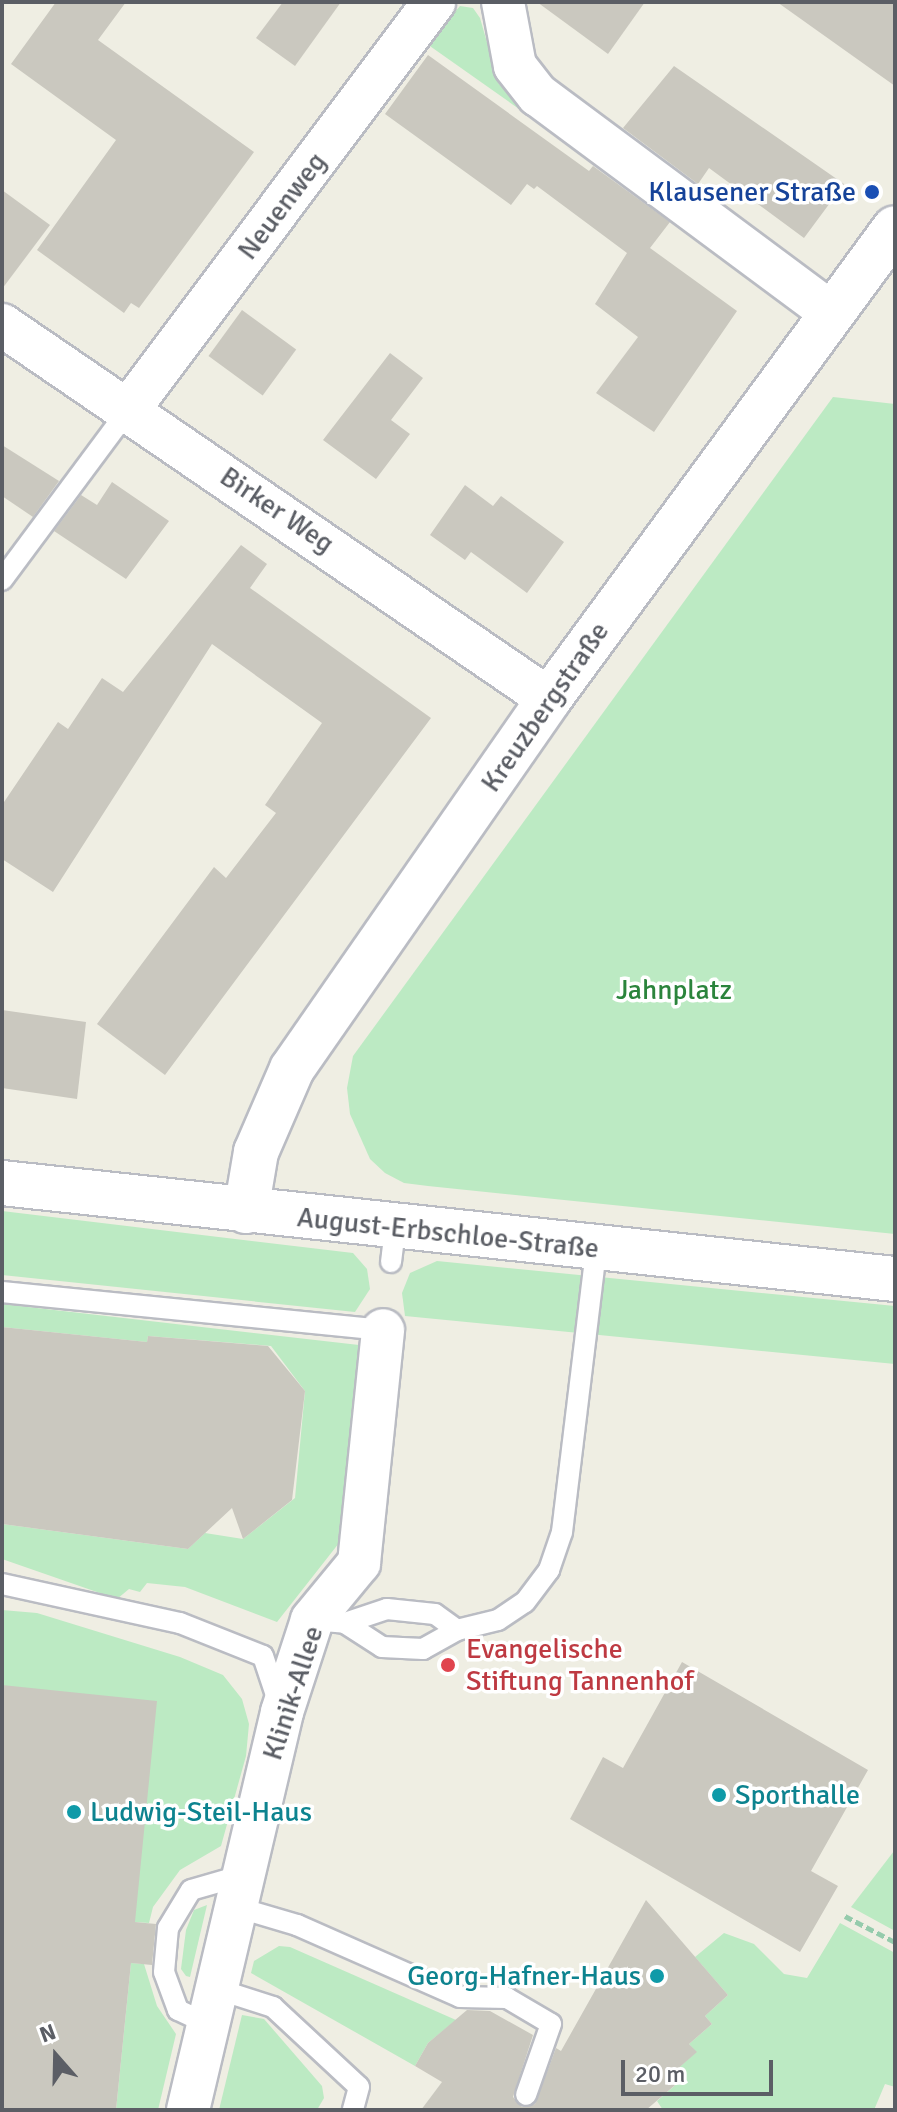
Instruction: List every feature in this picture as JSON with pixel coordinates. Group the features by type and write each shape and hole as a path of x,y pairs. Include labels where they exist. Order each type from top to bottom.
{"main road":[{"name":"Kreuzbergstraße","path":"246,1211 256,1152 292,1069 549,699 895,228"},
{"name":"August-Erbschloe-Straße","path":"2,1183 246,1211 393,1244 596,1249 895,1279"}],"street":[{"name":"Neuenweg","path":"129,409 434,2"},
{"path":"503,2 515,66 538,95 832,313"},
{"name":"Birker Weg","path":"2,325 549,699"},
{"name":"Klinik-Allee","path":"188,2110 282,1712 373,1532 383,1330"}],"lane":[{"path":"2,580 129,409"},
{"path":"328,1622 382,1647 423,1649 457,1630 507,1614 525,1602 549,1570 562,1532 596,1249"},
{"path":"2,1292 383,1330"},
{"path":"2,1584 180,1623 263,1656 282,1712"},
{"path":"328,1622 387,1609 435,1614 457,1630"},
{"path":"353,2110 359,2087 273,2007 212,2006 178,2010 164,1972 168,1928 191,1890 240,1891 297,1925 460,1997 507,1998 551,2024 526,2095"}],"path":[{"path":"845,1916 895,1942"}],"green space":[{"path":"460,6 473,8 480,18 499,84 529,116 427,44"},
{"name":"Jahnplatz","path":"833,397 895,404 895,1234 428,1186 404,1183 385,1173 370,1159 350,1114 347,1088 353,1056"},
{"path":"2,1211 353,1253 367,1269 370,1289 355,1312 2,1275"},
{"path":"437,1261 895,1306 895,1364 405,1316 402,1293 410,1273"},
{"path":"2,1304 359,1345 366,1351 339,1543 277,1622 185,1587 147,1583 140,1592 129,1589 117,1599 2,1559 2,1524 188,1549 205,1533 243,1539 295,1498 305,1391 271,1346 148,1336 147,1342 2,1327"},
{"path":"2,1610 37,1613 180,1657 223,1675 242,1699 249,1724 246,1756 221,1846 180,1870 153,1907 149,1923 135,1922 2,1685"},
{"path":"895,1851 895,1931 851,1907"},
{"path":"207,1905 190,1977 186,1976 181,1969 186,1930 194,1910"},
{"path":"840,1923 895,1953 895,2087 885,2084 874,2110 663,2110 657,2101 680,2081 674,2072 696,2052 689,2044 712,2024 705,2016 728,1995 695,1957 724,1933 754,1944 784,1974 807,1978"},
{"path":"279,1946 290,1947 456,2020 428,2043 415,2066 251,1973 254,1961"},
{"path":"131,1963 144,1964 157,2006 176,2034 158,2110 116,2110"},
{"path":"242,2015 264,2019 322,2086 324,2098 317,2110 219,2110"}],"building":[{"path":"56,2 126,2 98,40 254,152 139,308 131,303 124,313 37,250 116,140 11,64"},
{"path":"283,2 341,2 295,66 256,38"},
{"path":"537,2 645,2 608,54"},
{"path":"777,2 895,2 895,86"},
{"path":"428,55 589,171 593,166 670,222 650,248 737,311 654,432 596,393 638,337 595,304 627,253 537,186 534,189 527,184 511,205 385,114"},
{"path":"674,66 844,184 804,238 709,168 698,184 623,128"},
{"path":"2,190 50,225 2,289"},
{"path":"242,310 296,349 263,395 208,356"},
{"path":"390,353 423,378 391,420 410,434 376,479 323,440"},
{"path":"2,445 59,481 33,517 2,496"},
{"path":"112,482 169,521 126,579 54,531 81,495 97,505"},
{"path":"465,485 493,506 501,496 564,542 527,593 471,552 465,560 430,535"},
{"path":"241,545 267,564 250,588 431,718 165,1075 97,1024 214,867 226,878 276,813 265,805 322,723 212,644 53,892 2,859 2,805 58,722 68,729 102,678 123,692"},
{"path":"2,1010 86,1022 77,1099 2,1088"},
{"path":"2,1327 147,1342 148,1336 268,1346 305,1391 292,1500 243,1539 232,1508 188,1549 2,1524"},
{"name":"Sporthalle","path":"682,1662 868,1770 811,1871 838,1886 800,1952 570,1819 603,1757 623,1768"},
{"name":"Ludwig-Steil-Haus","path":"2,1685 157,1701 135,1922 156,1924 152,1965 131,1963 116,2110 2,2110"},
{"name":"Georg-Hafner-Haus","path":"646,1900 728,1995 705,2016 712,2024 689,2044 697,2052 674,2072 681,2080 646,2110 421,2110 442,2082 415,2066 428,2043 467,2010 490,2011 533,2035 513,2097 522,2107 535,2104 556,2048 561,2051"}],"place":[{"name":"Klausener Straße","path":"872,192"},
{"name":"Evangelische Stiftung Tannenhof","path":"448,1665"},
{"name":"Sporthalle","path":"719,1795"},
{"name":"Ludwig-Steil-Haus","path":"74,1812"},
{"name":"Georg-Hafner-Haus","path":"657,1976"}]}
